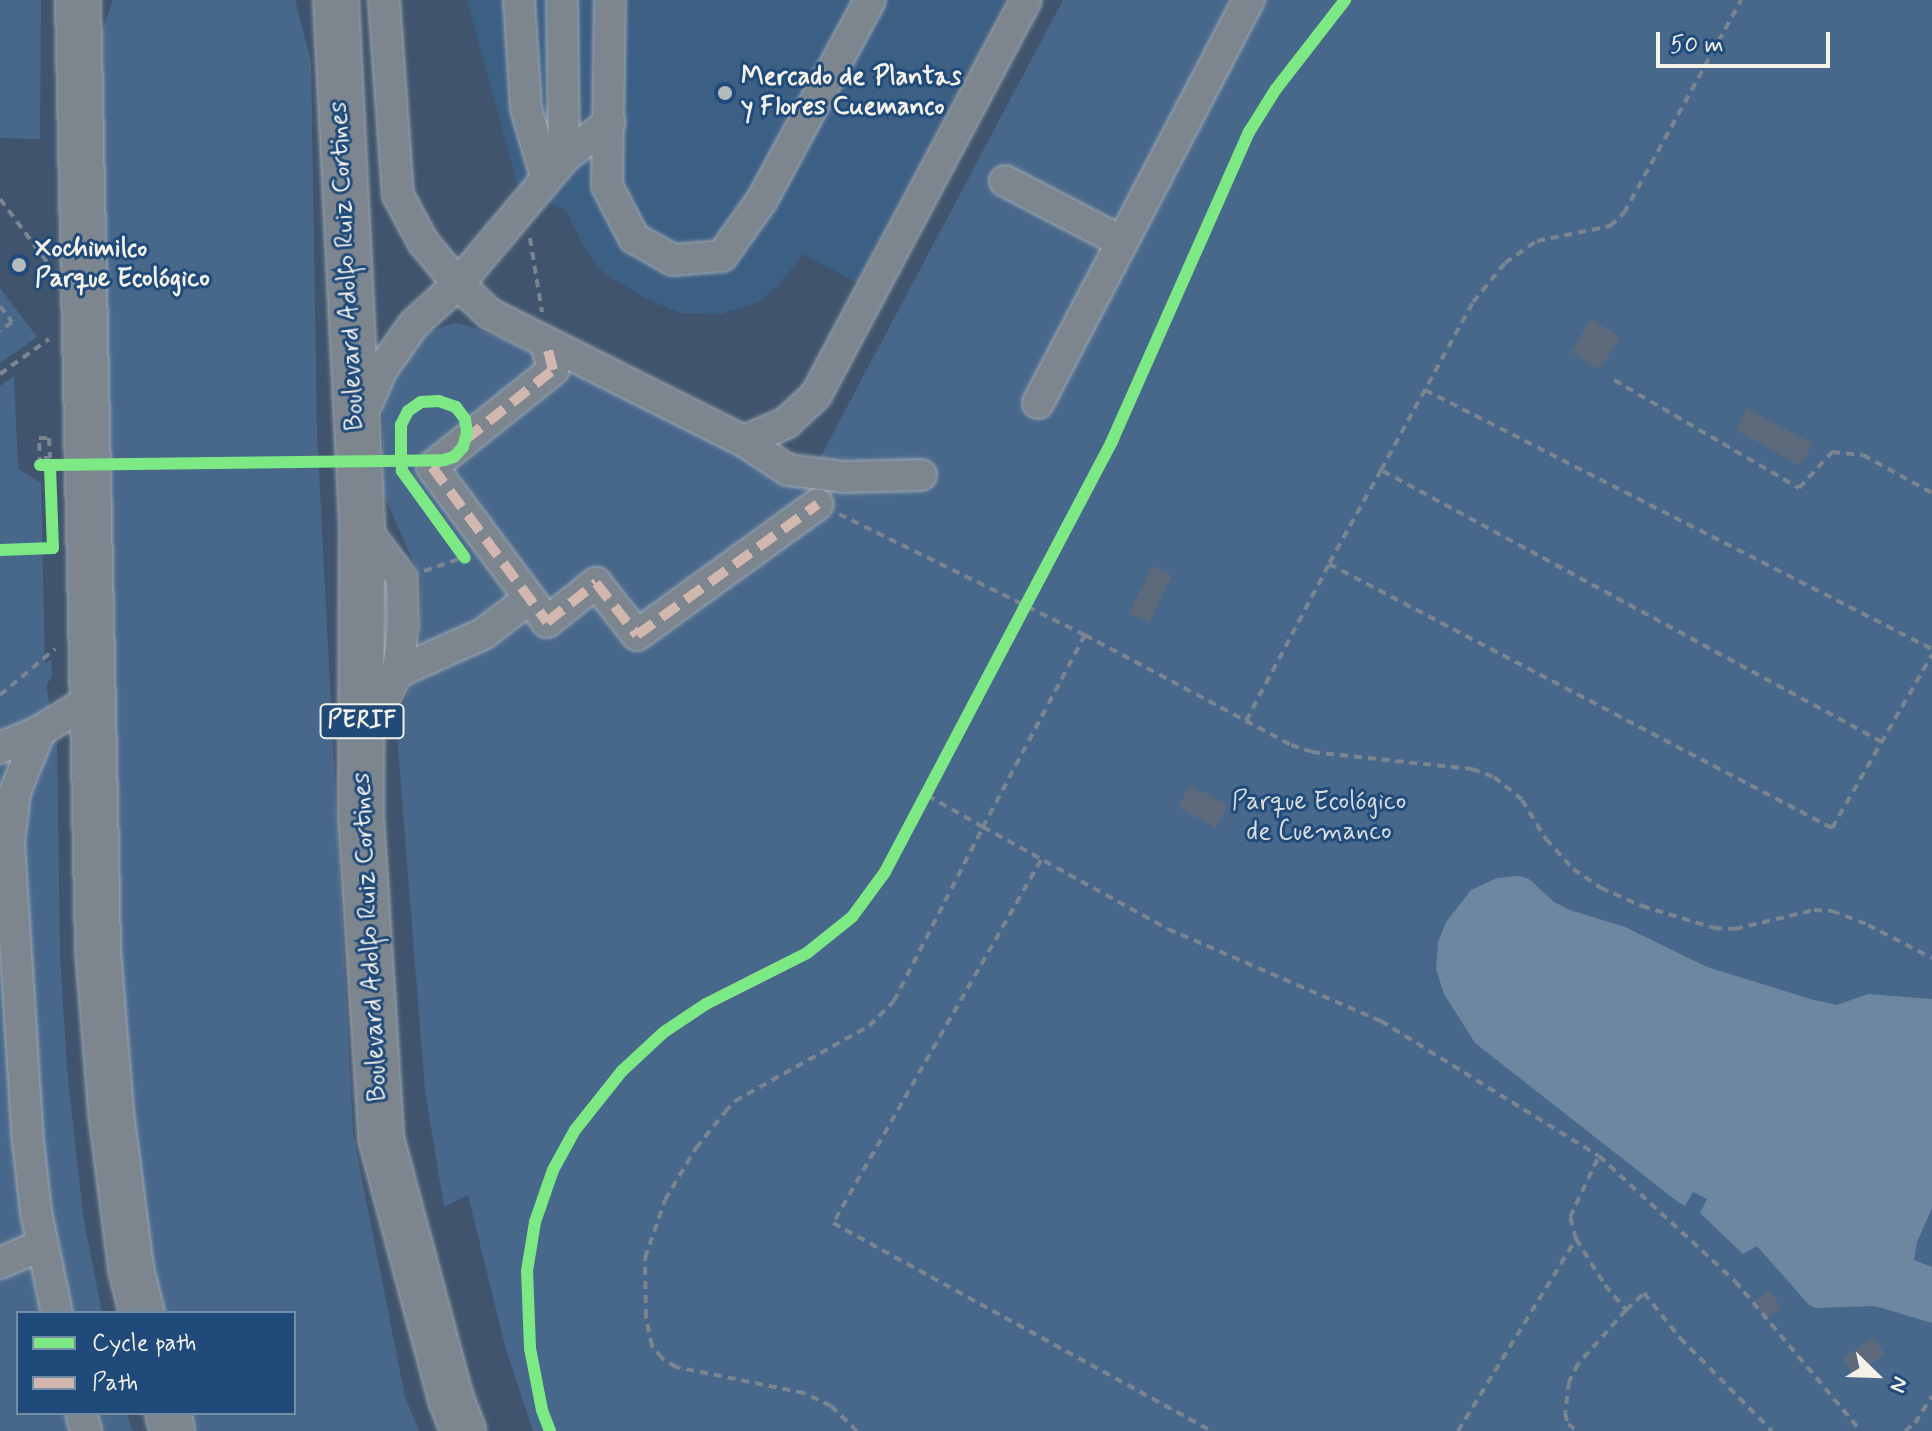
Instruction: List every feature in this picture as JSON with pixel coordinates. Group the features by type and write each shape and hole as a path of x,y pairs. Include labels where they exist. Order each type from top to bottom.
{"highway":[{"path":"78,0 98,950 107,1068 131,1269 142,1311"},
{"name":"Boulevard Adolfo Ruiz Cortines","path":"336,0 362,525 361,816 381,1138 451,1399 463,1431"}],"street":[{"path":"384,0 398,195 423,242 458,284 490,314 744,441 788,470 844,477 921,475"},
{"path":"519,0 526,109 555,168"},
{"path":"555,168 562,0"},
{"path":"610,0 607,186 634,238 673,260 722,256 762,200 870,0"},
{"path":"744,441 786,423 816,395 1026,0"},
{"path":"1038,403 1249,0"},
{"path":"357,428 382,369 414,324 458,284 555,168 610,122"},
{"path":"1005,181 1122,242"},
{"path":"546,342 553,370 432,467 547,622 596,583 637,635 818,504"},
{"path":"362,525 402,578 403,625 398,672 362,743"},
{"path":"398,672 483,634 529,599"},
{"path":"0,748 40,731 93,698"},
{"path":"40,731 15,792 9,842 27,1132 42,1245 57,1311"},
{"path":"0,1263 42,1245"}],"path":[{"path":"1245,721 1473,302 1505,263 1537,241 1610,226 1624,213 1741,0"},
{"path":"0,199 47,262"},
{"path":"525,203 546,342"},
{"path":"0,306 12,322 0,331"},
{"path":"0,374 49,339"},
{"path":"1614,380 1799,488 1832,452 1863,455 1932,493"},
{"path":"1425,390 1932,649"},
{"path":"0,550 53,548 48,460 49,438 39,438 40,465 48,460 444,460 454,457 463,447 467,432 465,419 456,407 439,401 421,402 408,411 401,425 401,457"},
{"path":"1381,470 1882,742"},
{"path":"818,504 1085,635 1291,745 1332,757 1472,769 1494,777 1522,800 1546,839 1573,869 1601,888 1642,906 1714,928 1735,929 1814,910 1832,911 1868,925 1932,958"},
{"path":"402,578 465,558 486,541"},
{"path":"1329,564 1832,828 1932,655"},
{"path":"1017,619 1031,592"},
{"path":"857,1431 831,1406 804,1393 676,1367 662,1358 652,1346 646,1317 645,1258 665,1200 696,1148 735,1101 869,1026 894,1001 1085,635"},
{"path":"0,695 55,649"},
{"path":"918,807 932,780"},
{"path":"925,794 1168,929 1381,1021 1599,1156 1735,1281 1861,1431"},
{"path":"1041,859 833,1223 1212,1431"},
{"path":"1599,1156 1570,1217 1576,1239 1605,1285 1626,1310"},
{"path":"1458,1431 1576,1239"},
{"path":"1577,1431 1568,1424 1565,1413 1569,1382 1578,1364 1644,1293 1680,1338 1772,1431"},
{"path":"1905,1431 1915,1423 1932,1396"}],"shaded area":[{"name":"Mercado de Plantas y Flores Cuemanco","path":"467,0 1006,0 857,282 803,254 779,285 759,302 721,314 681,313 644,298 603,272 585,249 566,211 518,187"},
{"path":"1519,876 1529,879 1554,902 1570,910 1625,927 1707,967 1814,1000 1837,1005 1868,994 1932,999 1932,1208 1917,1242 1914,1260 1932,1267 1932,1323 1875,1306 1816,1308 1809,1305 1757,1246 1743,1254 1700,1213 1707,1199 1693,1192 1685,1206 1678,1202 1475,1043 1444,994 1436,969 1438,942 1446,922 1471,890 1497,878"}],"green space":[{"path":"0,0 41,0 40,139 0,138"},
{"path":"113,0 295,0 311,61 317,433 353,1134 405,1397 419,1431 181,1431 177,1415 296,1415 296,1311 151,1311 112,937 88,74"},
{"name":"Parque Ecológico de Cuemanco","path":"1063,0 1932,0 1932,1431 533,1431 505,1346 468,1195 444,1207 425,1091 396,723 419,665 421,579 383,493 383,387 423,334 453,323 466,325 505,340 787,477 813,471"},
{"path":"0,288 37,337 0,363"},
{"path":"14,376 18,469 41,483 45,664 51,659 52,676 46,686 57,742 60,955 67,1068 83,1215 102,1311 16,1311 16,1415 128,1415 132,1431 0,1431 0,386"}],"building":[{"path":"1591,319 1620,337 1600,370 1571,352"},
{"path":"1747,408 1813,444 1800,466 1736,430"},
{"path":"1152,566 1172,575 1149,623 1129,613"},
{"path":"1190,785 1228,805 1216,828 1178,807"},
{"path":"1770,1291 1782,1308 1766,1318 1755,1301"},
{"path":"1873,1337 1885,1354 1854,1376 1842,1359"}],"marked path":[{"path":"465,440 553,370 546,342"},
{"path":"440,461 432,467 547,622 596,583 637,635 818,504"}],"cycle path":[{"path":"550,1431 542,1410 530,1348 527,1271 535,1222 553,1170 575,1130 622,1071 664,1032 706,1004 807,953 852,917 885,872 1112,441 1249,132 1276,89 1345,0"},
{"path":"40,465 50,465 444,460 454,457 463,447 467,432 465,419 456,407 439,401 421,402 408,411 401,425 401,457 402,471 465,558"},
{"path":"0,550 53,548 50,465"}],"place":[{"name":"Mercado de Plantas y Flores Cuemanco","path":"725,93"},
{"name":"Xochimilco Parque Ecológico","path":"19,265"}]}
